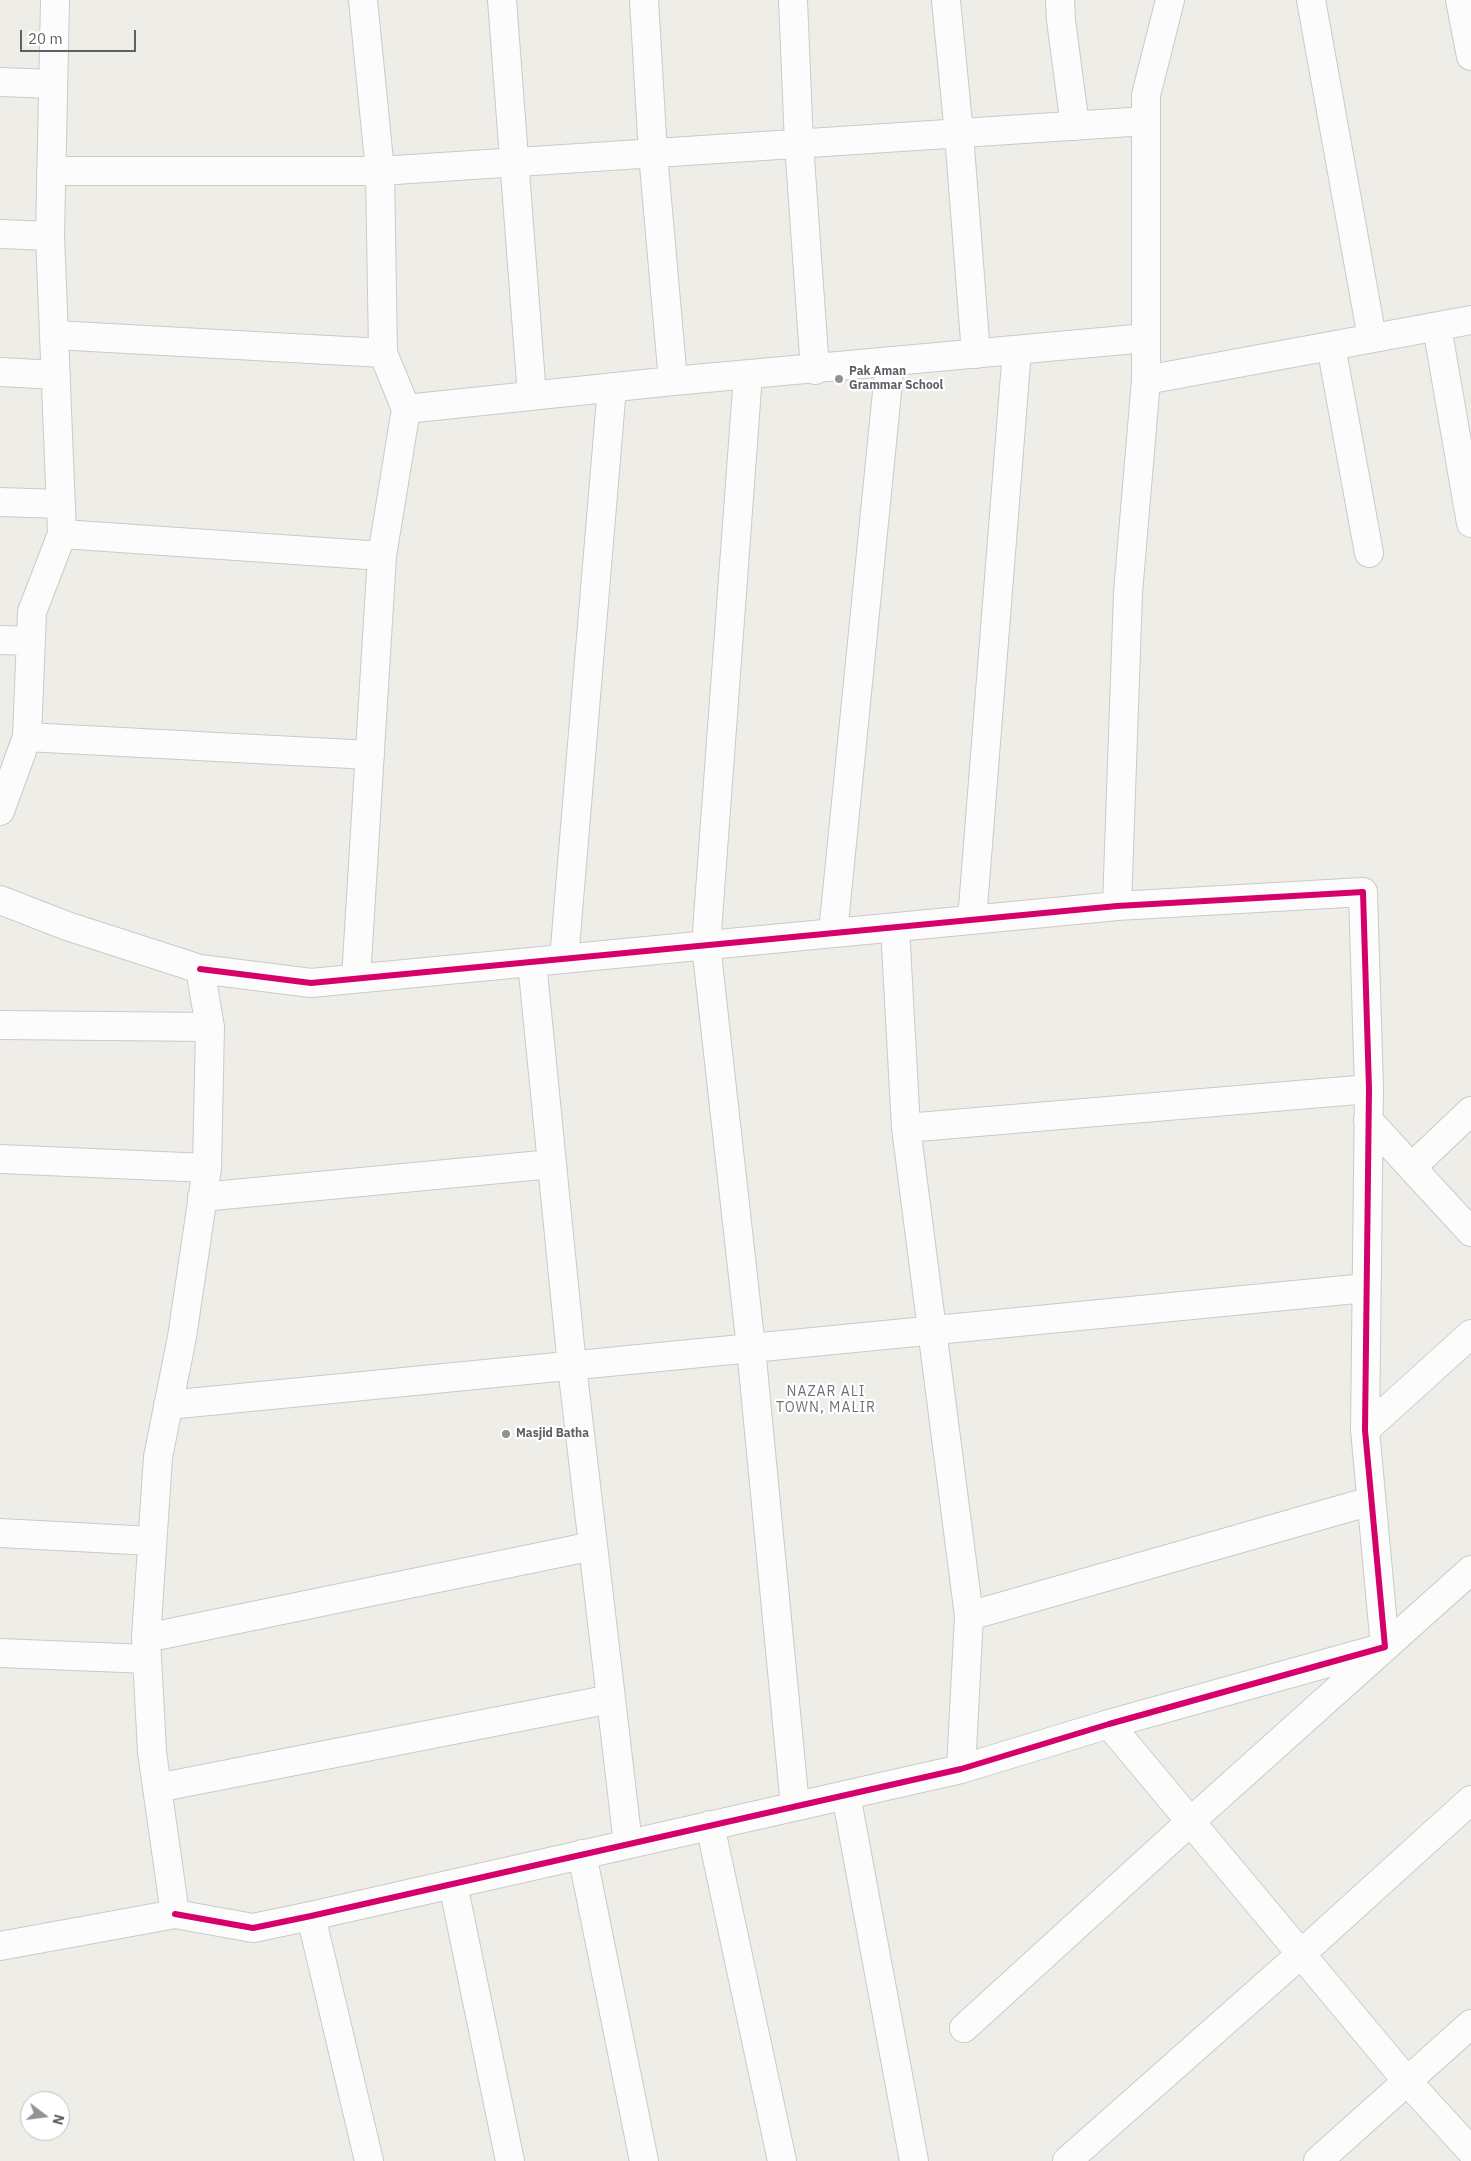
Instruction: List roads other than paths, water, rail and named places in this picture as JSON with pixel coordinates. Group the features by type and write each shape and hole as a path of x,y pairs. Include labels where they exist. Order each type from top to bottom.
{"street":[{"path":"0,812 16,751 31,641 32,612 62,534 50,236 55,0"},
{"path":"356,978 382,556 406,409 383,353 380,171 363,0"},
{"path":"502,0 532,396"},
{"path":"644,0 653,154 673,381"},
{"path":"794,0 799,144 815,370"},
{"path":"946,0 960,134 976,354"},
{"path":"1060,0 1060,20 1075,126"},
{"path":"1116,906 1128,593 1146,380 1146,95 1170,0"},
{"path":"1311,0 1372,338"},
{"path":"1460,0 1471,56"},
{"path":"0,82 53,84"},
{"path":"51,171 380,171 1146,121"},
{"path":"0,234 50,236"},
{"path":"1146,380 1471,320"},
{"path":"1437,326 1471,523"},
{"path":"54,334 383,353"},
{"path":"406,409 673,381 815,370 1146,338"},
{"path":"1331,346 1369,554"},
{"path":"972,920 1017,350"},
{"path":"833,933 890,362"},
{"path":"0,372 56,375"},
{"path":"748,376 706,945 750,1348 795,1806"},
{"path":"564,959 612,387"},
{"path":"0,502 61,504"},
{"path":"62,534 382,556"},
{"path":"0,640 31,641"},
{"path":"16,751 370,755"},
{"path":"0,900 67,926 200,969 311,982 1116,906 1363,892 1369,1089 1365,1430 1386,1646"},
{"path":"895,927 906,1128 969,1616 961,1769"},
{"path":"532,962 572,1366 628,1844"},
{"path":"175,1914 152,1752 146,1648 158,1457 182,1337 206,1168 210,1027 200,969"},
{"path":"0,1025 210,1027"},
{"path":"906,1128 1369,1089"},
{"path":"1412,1167 1471,1111"},
{"path":"1368,1120 1471,1232"},
{"path":"0,1159 206,1168"},
{"path":"202,1197 552,1164"},
{"path":"168,1405 1366,1288"},
{"path":"1365,1430 1471,1334"},
{"path":"969,1616 1371,1501"},
{"path":"0,1533 152,1541"},
{"path":"0,1653 146,1648 593,1546"},
{"path":"964,2028 1471,1570"},
{"path":"0,1946 175,1914 253,1928 310,1916 961,1769 1110,1724 1386,1646"},
{"path":"157,1788 611,1699"},
{"path":"1110,1724 1407,2081 1471,2151"},
{"path":"846,1795 914,2161"},
{"path":"1067,2161 1301,1954 1471,1800"},
{"path":"710,1825 782,2161"},
{"path":"582,1854 644,2161"},
{"path":"453,1884 510,2161"},
{"path":"310,1916 369,2161"},
{"path":"1318,2161 1471,2024"}],"place":[{"name":"Pak Aman Grammar School","path":"839,379"},
{"name":"Masjid Batha","path":"506,1434"}],"district":[{"name":"NAZAR ALI TOWN, MALIR","path":"826,1400"}]}
